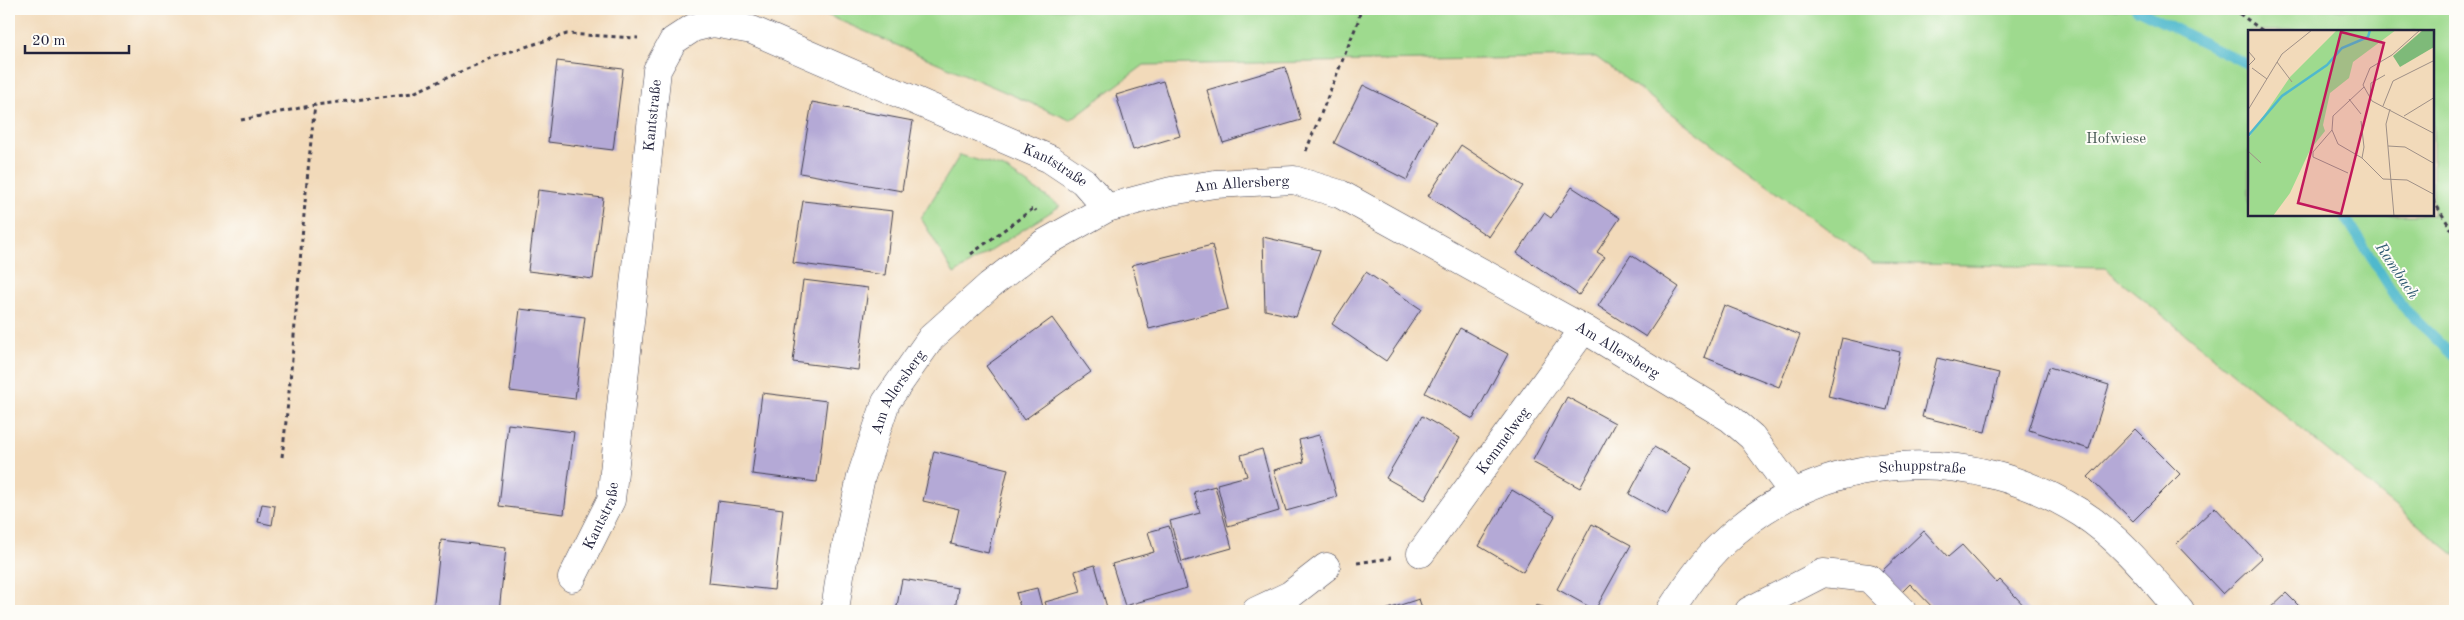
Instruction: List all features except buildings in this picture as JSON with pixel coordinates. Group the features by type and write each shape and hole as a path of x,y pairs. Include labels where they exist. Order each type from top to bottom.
{"street":[{"name":"Kantstraße","path":"572,578 611,500 657,70 673,41 680,36 693,28 713,23 752,30 1050,159 1083,181 1107,208"},
{"name":"Am Allersberg","path":"835,611 840,575 861,477 886,402 931,338 990,285 1044,244 1107,208 1171,191 1215,184 1294,180 1340,194 1584,329 1730,418 1752,437 1794,494"},
{"name":"Kemmelweg","path":"1421,553 1584,329"},
{"name":"Schuppstraße","path":"1670,611 1692,578 1724,542 1758,515 1794,494 1830,479 1866,470 1906,465 1955,467 1983,471 2017,481 2051,496 2082,514 2110,535 2180,611"},
{"path":"1256,611 1290,595 1326,567"},
{"path":"1749,611 1823,573 1869,578 1902,611"}],"path":[{"path":"1294,180 1359,19 1360,9"},
{"path":"2233,9 2262,30"},
{"path":"240,120 315,105 413,93 496,56 568,34 618,37"},
{"path":"282,457 293,363 296,288 315,105"},
{"path":"2434,202 2455,235"},
{"path":"970,254 1034,208"},
{"path":"1326,567 1421,553"}],"green space":[{"name":"Hofwiese","path":"813,9 2455,9 2455,555 2105,268 1873,263 1596,57 1144,65 1070,120"},
{"path":"960,155 1004,168 1060,206 954,274 921,218"}],"waterway":[{"name":"Rambach","path":"2136,9 2248,65"},
{"name":"Rambach","path":"2345,216 2401,305 2455,358"}]}
